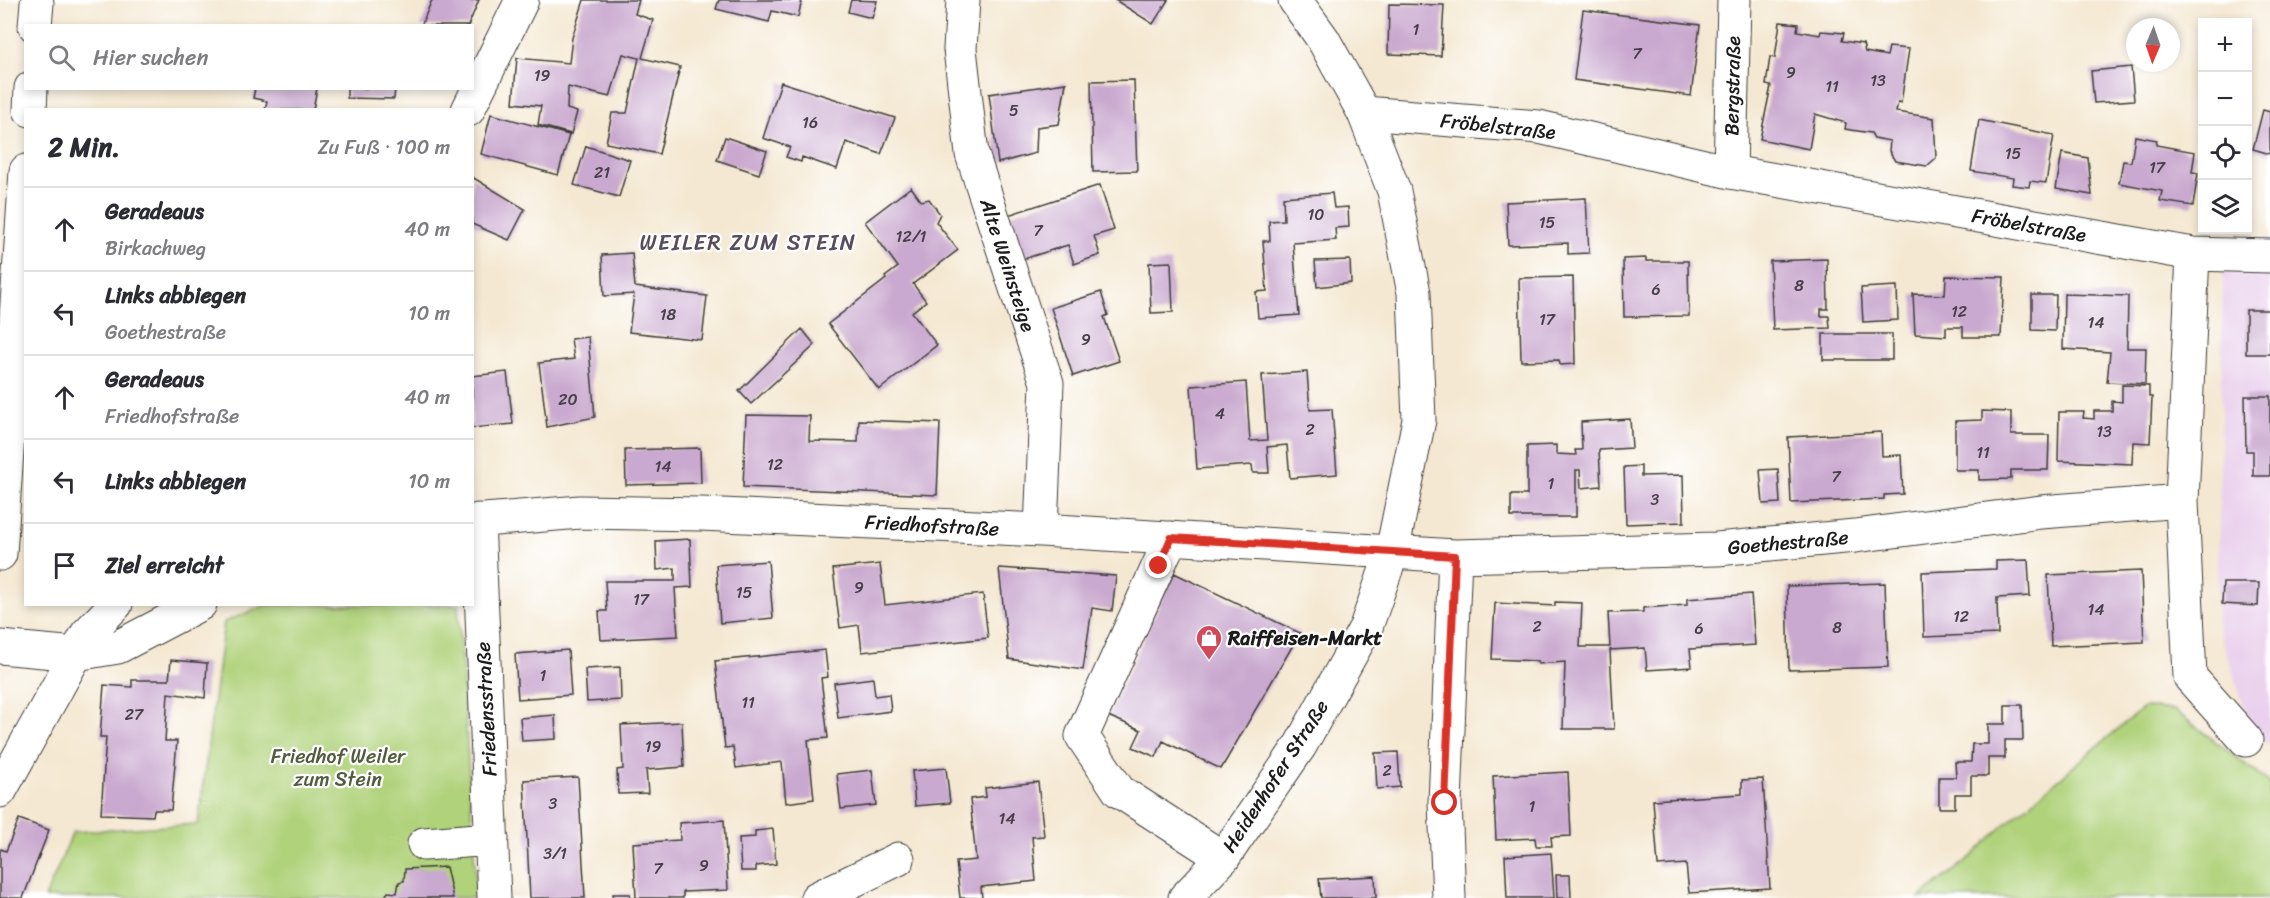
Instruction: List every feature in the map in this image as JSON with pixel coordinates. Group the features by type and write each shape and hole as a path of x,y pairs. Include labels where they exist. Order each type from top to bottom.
{"street":[{"path":"469,108 522,0"},
{"name":"Alte Weinsteige","path":"963,0 960,49 972,154 1047,383 1041,530"},
{"name":"Heidenhofer Straße","path":"1185,898 1223,858 1300,746 1366,627 1392,552 1419,420 1414,293 1394,191 1364,113 1323,39 1295,0"},
{"name":"Bergstraße","path":"1730,172 1734,0"},
{"path":"30,108 31,90"},
{"name":"Fröbelstraße","path":"1364,113 1539,127 1730,172 2193,254 2270,256"},
{"path":"0,554 24,200"},
{"path":"2193,254 2182,501 2190,677 2246,740"},
{"name":"Goethestraße","path":"1392,552 1455,556 1717,549 1855,536 2041,512 2182,501"},
{"name":"Friedhofstraße","path":"475,521 580,512 701,514 1041,530 1392,552"},
{"name":"Friedensstraße","path":"475,521 492,839 491,891"},
{"path":"1171,538 1082,736 1119,790 1223,858"},
{"path":"1449,898 1445,803 1455,556"},
{"path":"0,791 87,634 114,606"},
{"path":"0,647 76,654 118,647 196,606"},
{"path":"424,843 492,839"},
{"path":"817,898 898,859"}],"shaded area":[{"path":"2224,236 2270,238 2270,746 2253,734 2217,624"}],"green space":[{"name":"Friedhof Weiler zum Stein","path":"264,606 458,606 477,898 45,898 73,832 198,824 224,622"},
{"path":"2144,707 2174,710 2270,783 2270,898 1919,898 1971,857 2002,827"}],"building":[{"path":"432,0 479,0 469,24 422,24"},
{"path":"584,0 639,0 635,14 653,20 642,58 680,67 659,154 606,143 612,113 627,113 639,58 623,54 610,97 568,87 567,109 577,112 571,134 538,125 541,106 513,103 517,58 569,63 572,38"},
{"path":"719,0 802,0 798,17 772,11 769,22 716,9"},
{"path":"851,0 877,1 872,18 848,12"},
{"path":"1115,0 1168,0 1153,24"},
{"path":"1389,4 1444,5 1441,56 1388,54"},
{"path":"1583,10 1700,25 1691,96 1574,80"},
{"path":"1780,22 1798,24 1797,31 1820,35 1821,31 1844,33 1842,41 1863,44 1865,52 1887,56 1889,47 1909,49 1901,103 1898,102 1896,112 1934,118 1936,158 1927,166 1895,161 1889,151 1890,141 1874,138 1871,133 1845,129 1846,123 1815,114 1809,149 1760,139 1771,86 1766,85 1770,57 1775,58"},
{"path":"2126,68 2126,72 2131,72 2134,100 2094,103 2091,71"},
{"path":"1134,80 1137,171 1093,172 1091,81"},
{"path":"781,82 895,118 881,154 846,142 837,169 802,157 801,162 786,157 790,147 763,138"},
{"path":"1066,83 1059,124 1037,127 1036,153 998,163 989,94"},
{"path":"255,90 317,90 313,108 265,108 267,101 253,98"},
{"path":"347,90 395,90 394,99 347,98"},
{"path":"2263,110 2270,112 2270,154 2253,149"},
{"path":"491,114 569,135 558,175 481,154"},
{"path":"1979,120 2054,135 2046,183 2030,181 2029,187 2012,185 2013,178 1971,171"},
{"path":"2135,136 2157,140 2156,145 2195,152 2192,172 2198,173 2193,206 2160,201 2162,191 2119,183 2123,161 2131,162"},
{"path":"725,137 767,151 759,174 717,160"},
{"path":"586,146 630,160 619,197 574,185"},
{"path":"2062,153 2088,158 2092,195 2056,189"},
{"path":"474,178 525,209 509,240 474,225"},
{"path":"1100,185 1114,230 1094,236 1100,255 1074,264 1068,245 1020,260 1005,216"},
{"path":"911,187 921,201 929,199 940,214 936,222 958,250 913,284 926,301 912,312 937,345 879,390 828,324 898,267 865,222"},
{"path":"1332,193 1334,208 1348,207 1349,227 1335,228 1336,240 1293,243 1299,315 1258,318 1256,292 1267,291 1263,241 1270,241 1269,221 1284,220 1283,197"},
{"path":"1586,198 1589,253 1568,254 1568,243 1508,245 1506,202"},
{"path":"632,253 635,287 707,296 702,340 629,332 634,294 604,296 602,255"},
{"path":"1646,258 1646,261 1688,261 1689,316 1624,317 1623,259"},
{"path":"1827,259 1828,309 1821,309 1821,316 1829,316 1830,328 1773,330 1770,261"},
{"path":"1350,260 1351,283 1317,287 1315,261"},
{"path":"1171,262 1173,312 1151,313 1149,263"},
{"path":"1946,276 2004,277 2001,337 1963,337 1963,327 1946,327 1946,336 1915,334 1913,294 1945,295"},
{"path":"1573,277 1575,364 1560,365 1559,360 1521,361 1519,278"},
{"path":"1897,286 1898,320 1863,322 1861,288"},
{"path":"1101,292 1108,315 1104,317 1119,361 1073,376 1051,308"},
{"path":"2064,294 2128,296 2127,348 2146,348 2145,384 2107,382 2110,352 2063,349"},
{"path":"2032,295 2056,295 2055,331 2032,330"},
{"path":"2246,310 2270,310 2270,354 2246,354"},
{"path":"802,329 815,345 751,404 739,391"},
{"path":"1823,334 1892,334 1892,360 1823,360"},
{"path":"588,337 595,417 547,427 539,363 574,359 571,339"},
{"path":"507,372 513,424 474,428 474,376"},
{"path":"1307,372 1310,410 1332,409 1337,474 1290,478 1287,445 1267,447 1269,473 1253,473 1252,465 1197,469 1191,386 1246,382 1250,441 1267,440 1262,375"},
{"path":"2122,385 2149,386 2149,397 2152,397 2150,443 2133,442 2132,464 2058,461 2059,412 2084,412 2083,418 2094,419 2094,411 2112,411 2112,401 2122,402"},
{"path":"2245,396 2270,396 2270,476 2253,476 2253,451 2246,451"},
{"path":"1982,411 2011,412 2011,435 2049,435 2048,470 2011,470 2011,479 1979,480 1979,470 1955,470 1955,421 1982,420"},
{"path":"746,415 810,416 809,441 858,442 859,420 940,423 937,495 743,487"},
{"path":"1630,419 1632,448 1599,450 1601,486 1581,488 1580,470 1576,470 1576,517 1511,517 1511,495 1527,495 1527,446 1556,445 1556,454 1576,455 1575,450 1582,450 1581,422"},
{"path":"1881,432 1882,456 1901,455 1903,494 1884,495 1884,499 1791,503 1788,437"},
{"path":"700,448 701,483 626,485 625,450"},
{"path":"1641,466 1641,476 1683,475 1684,522 1626,524 1624,467"},
{"path":"1778,469 1780,503 1763,504 1760,470"},
{"path":"690,539 692,587 675,588 678,636 601,640 599,611 607,611 605,581 675,581 675,568 657,570 656,541"},
{"path":"2028,560 2030,596 1997,598 1998,634 1924,637 1922,572 1996,569 1996,561"},
{"path":"768,561 773,618 720,623 716,565"},
{"path":"880,564 885,605 983,594 988,638 862,652 859,625 840,628 833,569"},
{"path":"999,568 1116,576 1112,611 1092,608 1083,670 1009,659"},
{"path":"2141,571 2144,642 2051,646 2048,575"},
{"name":"Raiffeisen-Markt","path":"1174,573 1300,633 1221,769 1163,741 1156,757 1133,747 1141,730 1108,716"},
{"path":"1885,583 1888,667 1789,670 1787,586"},
{"path":"2223,583 2259,583 2258,606 2222,604"},
{"path":"1751,594 1755,645 1690,649 1692,667 1647,670 1645,648 1610,650 1614,729 1563,729 1565,662 1538,664 1538,661 1492,659 1495,603 1555,606 1555,602 1582,603 1580,647 1610,647 1608,613 1643,612 1643,608 1687,605 1687,599"},
{"path":"568,650 571,695 518,699 515,654"},
{"path":"825,650 828,677 821,678 828,738 808,740 814,799 786,803 782,762 736,768 733,747 725,748 715,661"},
{"path":"171,660 207,663 205,698 168,693 165,741 177,741 171,810 154,810 153,816 101,814 106,737 100,737 104,685 132,687 132,680 169,680"},
{"path":"620,667 621,700 587,702 585,669"},
{"path":"873,678 875,696 889,694 891,711 838,718 834,683"},
{"path":"2005,705 2022,705 2023,740 2005,740 2005,758 1988,758 1988,776 1971,776 1971,794 1955,794 1955,808 1939,808 1939,777 1956,777 1955,762 1971,762 1972,744 1988,744 1988,724 2005,724"},
{"path":"555,715 556,739 522,741 520,718"},
{"path":"682,722 684,767 646,770 648,793 618,794 617,770 623,769 621,725"},
{"path":"1398,752 1400,787 1377,789 1375,753"},
{"path":"946,768 950,803 915,806 912,771"},
{"path":"872,770 876,805 841,809 837,774"},
{"path":"1568,772 1571,836 1551,837 1552,846 1536,846 1535,838 1496,840 1493,776"},
{"path":"578,777 585,898 530,898 524,780"},
{"path":"1763,779 1770,888 1689,893 1686,864 1658,866 1653,800 1742,794 1742,780"},
{"path":"1038,782 1044,836 1032,837 1036,881 981,887 982,898 960,898 956,862 976,860 970,799 986,797 985,788"},
{"path":"19,819 49,830 23,898 0,898 0,852 1,849 6,851"},
{"path":"724,820 728,890 683,892 683,898 636,898 633,843 680,840 679,823"},
{"path":"773,829 776,864 756,866 756,871 741,871 739,838 755,837 755,831"},
{"path":"1551,853 1554,898 1507,898 1505,856"},
{"path":"446,867 453,898 384,898 388,892 397,893 399,882 404,881 405,869"},
{"path":"1556,875 1570,875 1571,898 1557,898"},
{"path":"1375,876 1376,898 1321,898 1319,879"},
{"path":"613,894 630,894 631,898 613,898"}],"place":[{"name":"Raiffeisen-Markt","path":"1209,661"}],"district":[{"name":"WEILER ZUM STEIN","path":"748,242"}],"route":[{"path":"1159,566 1171,538 1455,556 1445,803"}]}
